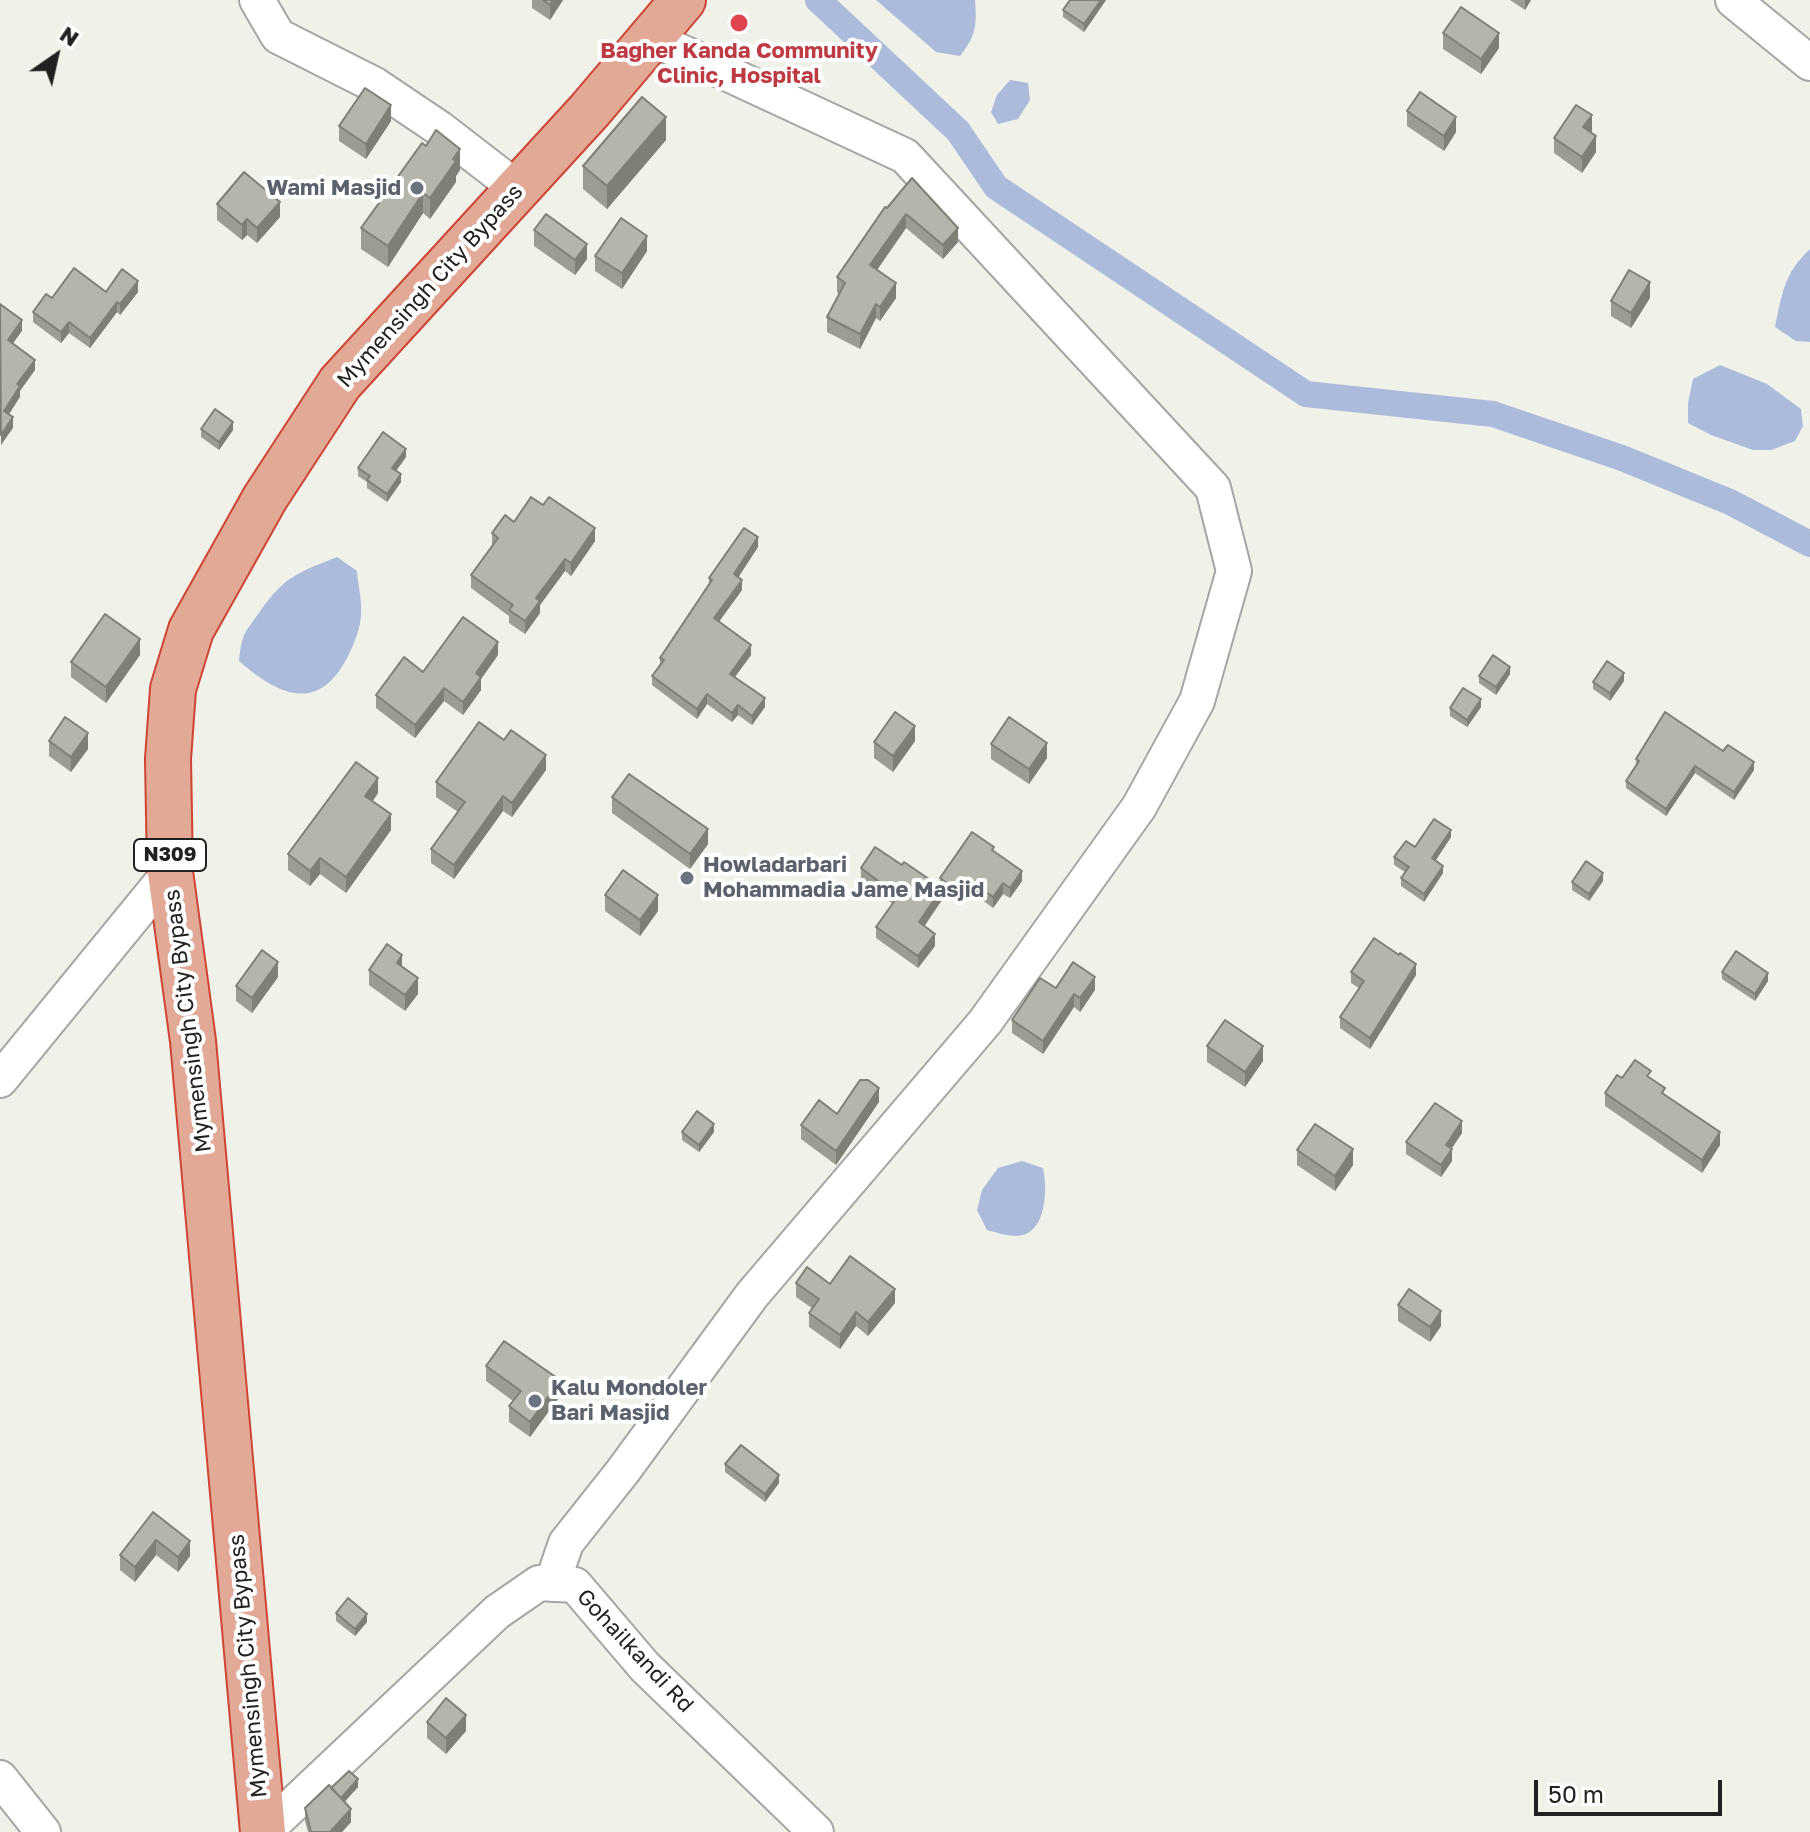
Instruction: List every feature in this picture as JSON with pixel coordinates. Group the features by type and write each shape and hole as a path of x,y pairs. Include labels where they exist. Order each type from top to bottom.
{"highway":[{"name":"Mymensingh City Bypass","path":"263,1832 193,1041 170,872 168,759 173,689 191,630 265,498 340,383 518,189 683,0"}],"street":[{"path":"257,0 278,36 375,85 439,128 518,189"},
{"path":"1733,0 1810,63"},
{"path":"552,1584 566,1543 752,1295 985,1022 1139,807 1197,701 1234,571 1213,488 905,156 651,38"},
{"path":"0,1080 170,872"},
{"name":"Gohailkandi Rd","path":"263,1832 497,1612 539,1583 575,1585 645,1667 816,1832"},
{"path":"0,1778 43,1832"}],"water":[{"path":"876,0 975,0 972,36 960,56 936,52"},
{"path":"1010,80 1028,83 1030,100 1018,119 998,124 991,112 997,95"},
{"path":"1810,249 1810,342 1796,341 1775,327 1789,276"},
{"path":"1720,365 1767,384 1801,409 1803,426 1795,441 1771,450 1753,450 1688,423 1693,379"},
{"path":"337,557 357,571 361,614 355,641 337,674 324,686 311,692 283,690 239,661 243,638 270,598 286,582"},
{"path":"1022,1161 1043,1168 1045,1194 1038,1222 1026,1234 1016,1236 987,1230 977,1210 982,1190 998,1168"}],"building":[{"path":"1070,0 1101,0 1084,24 1063,10"},
{"path":"1461,7 1499,33 1481,59 1443,33"},
{"path":"365,88 391,105 366,144 339,126"},
{"path":"1420,92 1456,117 1444,136 1407,111"},
{"path":"642,97 666,117 607,186 583,166"},
{"path":"1576,105 1592,115 1583,127 1596,136 1582,157 1554,138"},
{"path":"436,130 460,149 453,159 456,161 430,198 423,193 388,246 361,228 422,143 426,146"},
{"path":"244,172 280,202 257,228 247,219 242,225 217,204"},
{"path":"912,178 958,228 943,245 906,214 870,265 896,283 880,307 876,304 860,334 827,317 845,283 837,277 885,207"},
{"path":"546,214 587,244 575,260 534,230"},
{"path":"621,218 647,236 622,273 595,256"},
{"path":"74,268 106,292 122,269 138,281 120,304 117,302 90,338 69,322 61,332 33,312 46,294 52,298"},
{"path":"1629,270 1650,282 1631,313 1611,301"},
{"path":"0,304 22,320 8,340 35,360 17,384 20,386 4,411 13,417 1,435"},
{"path":"215,409 233,422 219,442 201,429"},
{"path":"383,432 406,449 392,468 401,474 387,494 367,480 370,476 358,468"},
{"path":"531,497 543,505 549,497 595,528 571,563 565,559 536,598 540,601 525,621 509,610 513,605 471,575 498,538 492,533 505,515 514,522"},
{"path":"744,528 758,537 734,574 742,580 714,618 751,645 730,674 765,698 752,716 738,705 732,713 707,694 697,709 652,676 664,660 660,658 712,580 709,578"},
{"path":"105,614 140,639 106,687 71,662"},
{"path":"463,617 498,642 476,673 481,677 463,702 444,688 415,725 376,695 404,657 423,672"},
{"path":"1493,655 1510,667 1496,687 1479,676"},
{"path":"1607,661 1624,673 1610,693 1593,682"},
{"path":"1463,688 1481,699 1467,720 1450,708"},
{"path":"895,712 915,726 893,756 874,742"},
{"path":"1665,712 1723,751 1728,745 1754,762 1734,792 1695,766 1666,809 1626,781"},
{"path":"65,717 88,733 71,757 49,741"},
{"path":"1009,717 1047,743 1029,769 991,744"},
{"path":"479,722 504,740 511,730 546,755 512,803 503,796 454,865 431,849 465,802 436,782"},
{"path":"356,762 378,778 365,796 391,814 346,877 320,858 310,871 288,854"},
{"path":"629,774 708,829 690,854 612,797"},
{"path":"1434,819 1451,830 1432,858 1443,866 1424,894 1401,878 1409,867 1394,857 1406,841 1415,847"},
{"path":"972,832 1022,871 1010,888 1003,883 993,897 970,880 961,893 940,878"},
{"path":"875,847 942,888 919,922 935,934 918,956 876,927 898,896 861,868"},
{"path":"1586,861 1603,873 1589,894 1572,882"},
{"path":"623,870 658,895 640,920 605,895"},
{"path":"1374,938 1416,964 1370,1038 1340,1017 1364,981 1351,972"},
{"path":"387,944 402,955 397,963 418,978 405,995 369,970"},
{"path":"262,950 278,962 252,998 236,986"},
{"path":"1736,951 1768,973 1755,994 1722,972"},
{"path":"1073,962 1095,977 1080,998 1074,994 1043,1041 1012,1020 1040,978 1056,988"},
{"path":"1225,1020 1263,1046 1245,1072 1207,1046"},
{"path":"1635,1060 1651,1071 1647,1076 1665,1088 1662,1093 1720,1132 1702,1160 1605,1093 1617,1075 1622,1078"},
{"path":"860,1080 868,1080 879,1088 836,1151 801,1125 819,1100 837,1114"},
{"path":"1435,1103 1462,1121 1446,1145 1452,1149 1441,1165 1406,1142"},
{"path":"697,1111 714,1124 699,1145 682,1132"},
{"path":"1315,1124 1353,1149 1335,1176 1297,1150"},
{"path":"850,1256 895,1289 868,1322 856,1312 840,1335 809,1313 819,1299 796,1283 807,1267 830,1284"},
{"path":"1409,1289 1441,1311 1430,1327 1398,1305"},
{"path":"504,1341 560,1380 530,1422 509,1406 521,1391 486,1366"},
{"path":"741,1445 779,1475 765,1494 725,1464"},
{"path":"153,1512 190,1541 178,1557 156,1540 135,1567 120,1555"},
{"path":"348,1598 367,1614 355,1629 336,1613"},
{"path":"446,1698 466,1715 446,1738 427,1722"},
{"path":"349,1771 358,1779 341,1798 331,1788"},
{"path":"329,1785 351,1809 330,1832 311,1832 305,1808"}],"waterway":[{"path":"818,0 958,131 996,187 1306,394 1493,414 1622,458 1730,502 1810,544"}],"place":[{"name":"Bagher Kanda Community Clinic, Hospital","path":"739,23"},
{"name":"Wami Masjid","path":"417,188"},
{"name":"Howladarbari Mohammadia Jame Masjid","path":"687,878"},
{"name":"Kalu Mondoler Bari Masjid","path":"535,1401"}]}
